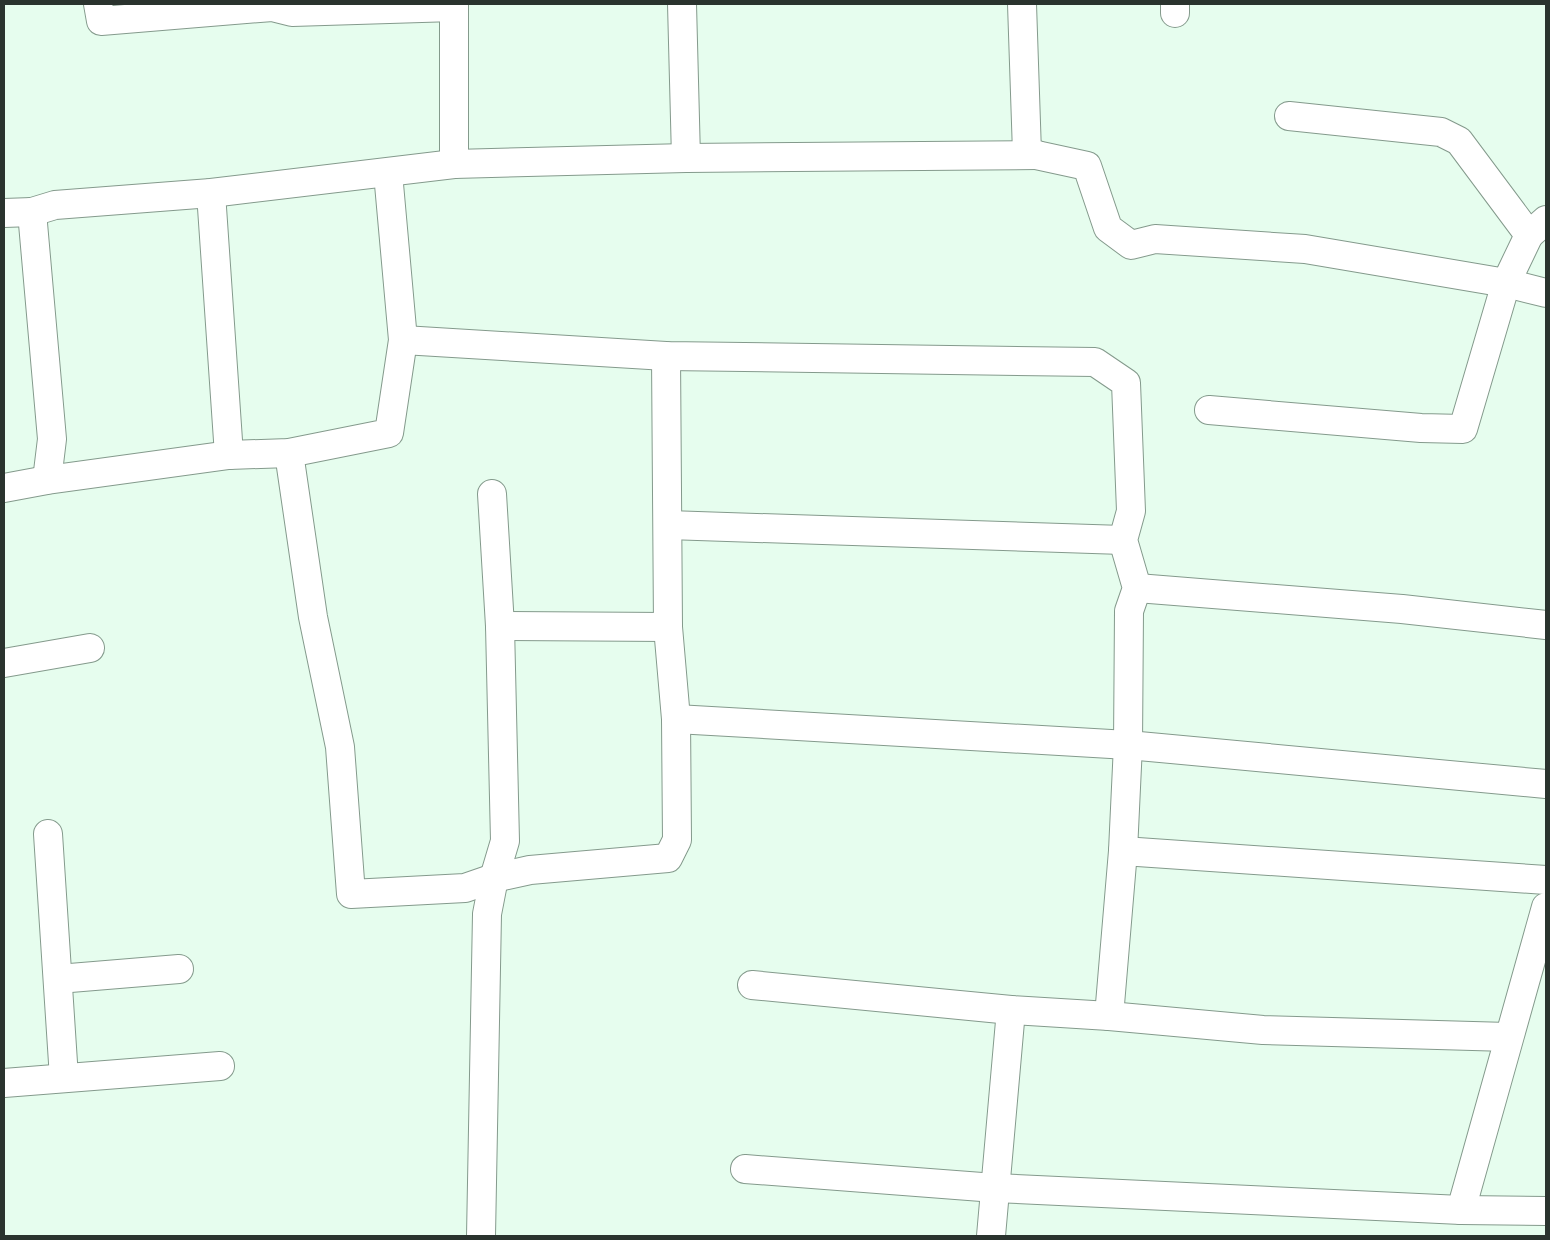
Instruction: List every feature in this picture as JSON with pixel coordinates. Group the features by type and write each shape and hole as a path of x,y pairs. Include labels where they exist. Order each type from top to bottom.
{"street":[{"path":"98,4 101,21 272,7 292,12 454,5 454,164"},
{"path":"682,4 686,158"},
{"path":"1022,4 1027,153 1087,166 1108,228 1131,245 1155,239 1305,249 1506,283 1546,293"},
{"path":"1209,410 1421,428 1463,429 1506,283 1537,227 1459,141 1441,132 1289,116"},
{"path":"4,213 32,212 55,205 211,193 454,164 686,158 1037,155"},
{"path":"4,488 47,480 228,455 289,453 389,433 403,340 388,173"},
{"path":"211,193 228,455"},
{"path":"32,212 52,439 47,480"},
{"path":"403,340 666,356 1095,362 1126,383 1131,512 1123,540 1138,588 1129,611 1128,745 1123,851 1109,1016"},
{"path":"289,453 313,617 340,747 351,894 465,888 494,878 530,870 668,858 677,840 676,719 668,627 666,356"},
{"path":"482,1236 487,914 494,878 505,841 500,626 492,494"},
{"path":"668,525 1123,540"},
{"path":"1138,588 1402,609 1546,625"},
{"path":"500,626 668,627"},
{"path":"4,663 90,648"},
{"path":"676,719 1128,745 1546,784"},
{"path":"48,834 64,1078"},
{"path":"1123,851 1546,880"},
{"path":"1461,1210 1546,907"},
{"path":"58,979 179,969"},
{"path":"752,985 1011,1010 1109,1016 1263,1030 1508,1037"},
{"path":"991,1236 1011,1010"},
{"path":"4,1083 220,1066"},
{"path":"745,1169 995,1188 1461,1210 1546,1211"}]}
